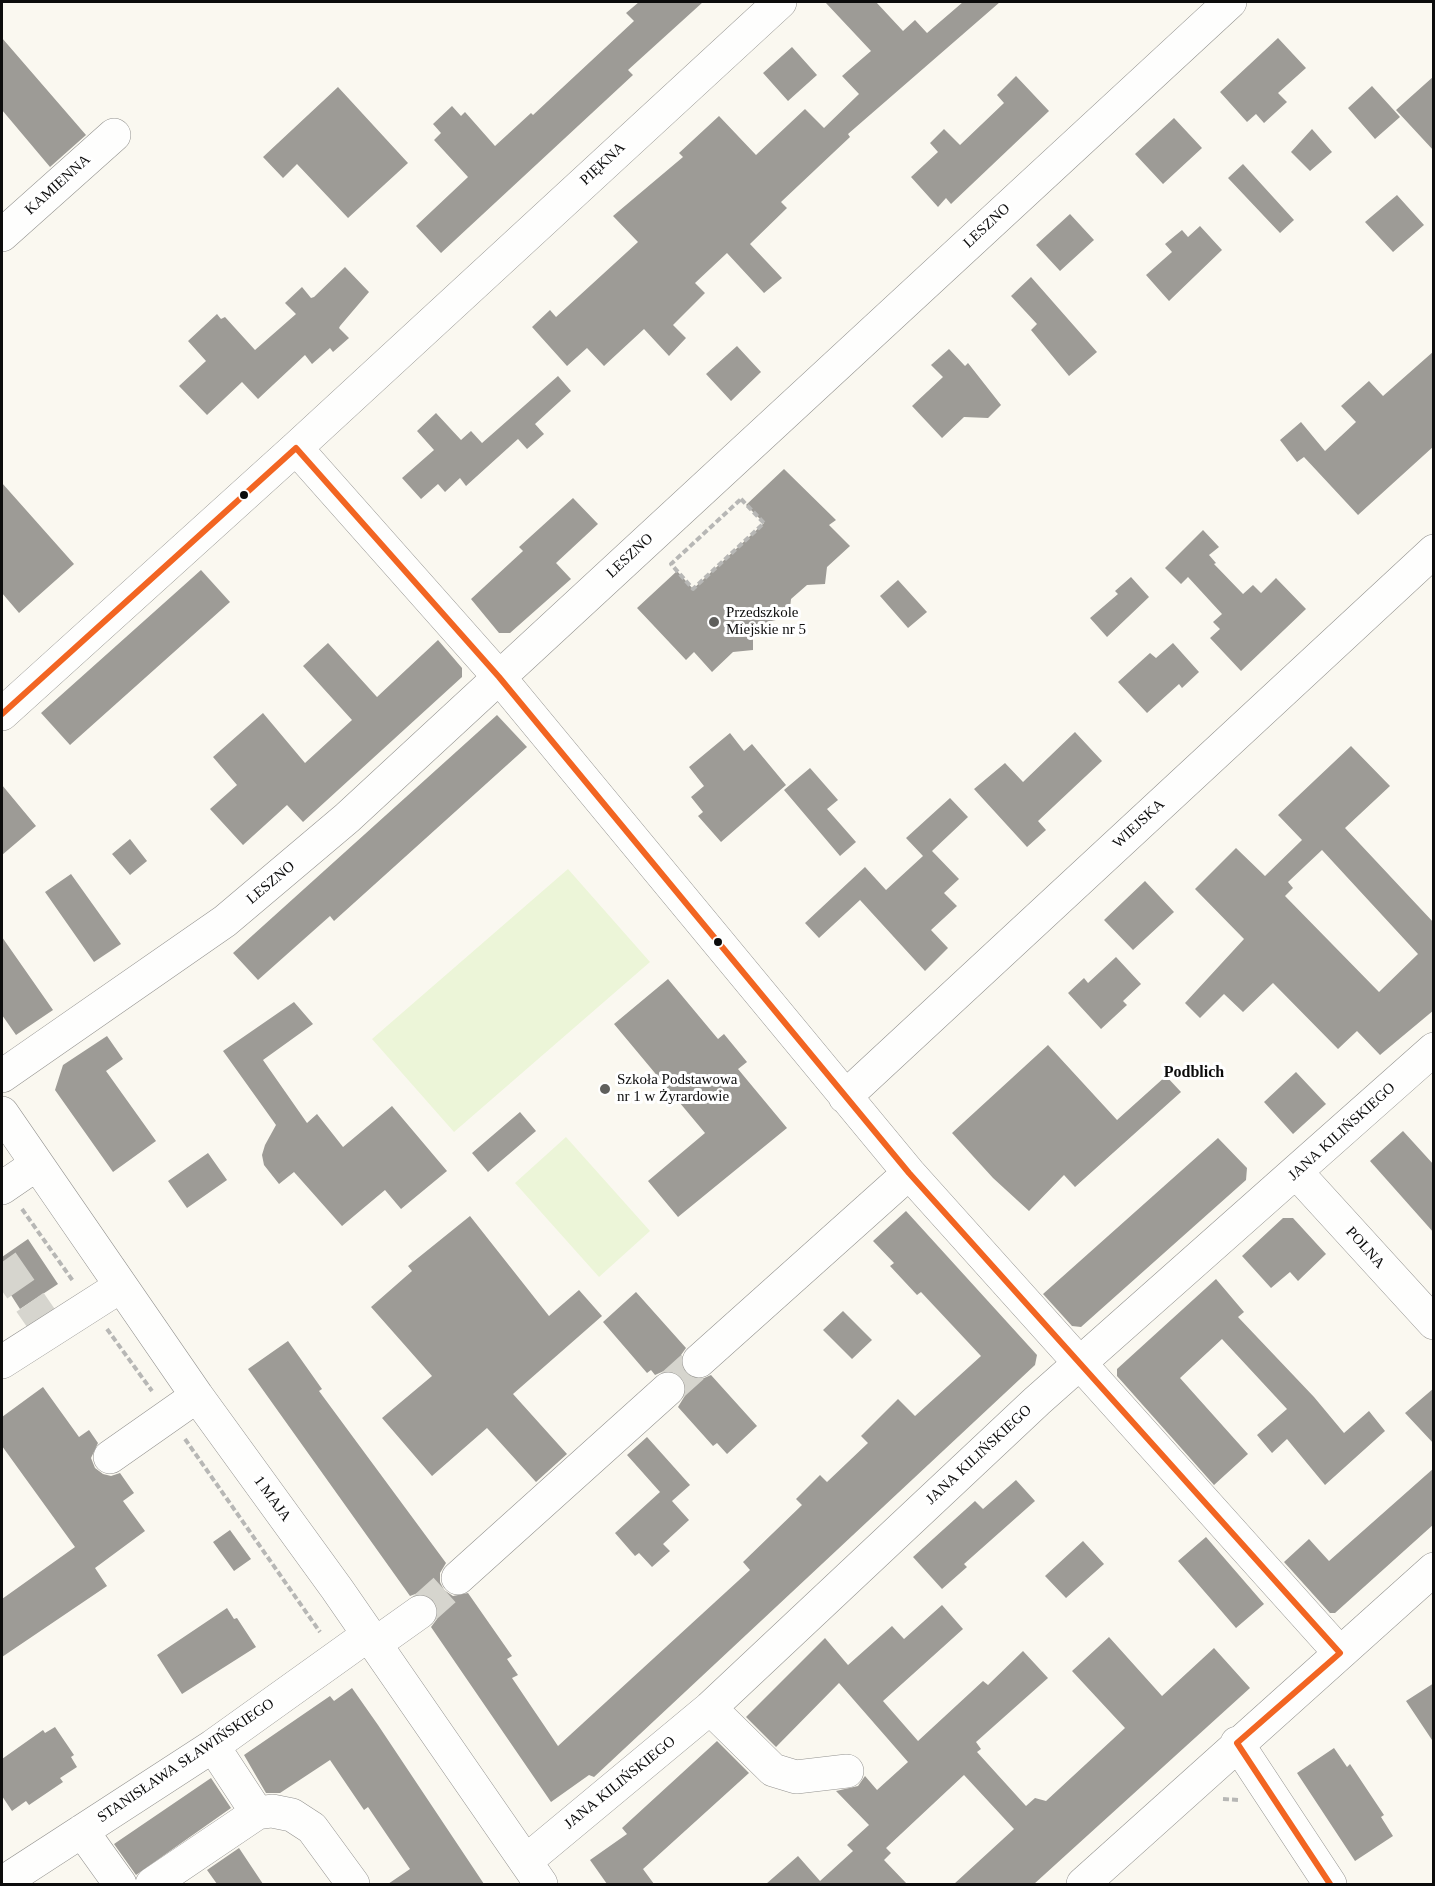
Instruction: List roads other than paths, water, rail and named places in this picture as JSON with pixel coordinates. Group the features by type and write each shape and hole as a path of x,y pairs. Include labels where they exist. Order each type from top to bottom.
{"street":[{"name":"PIĘKNA","path":"2,714 296,448 780,2"},
{"name":"LESZNO","path":"2,1076 225,921 347,818 1230,2"},
{"name":"KAMIENNA","path":"2,236 114,135"},
{"path":"296,448 499,677 909,1173 1340,1653"},
{"name":"WIEJSKA","path":"845,1097 1434,551"},
{"name":"JANA KILIŃSKIEGO","path":"533,1873 1079,1364 1297,1173 1434,1049"},
{"name":"1 MAJA","path":"2,1113 197,1396 371,1639 533,1873"},
{"path":"4,1187 37,1164"},
{"path":"699,1361 909,1173"},
{"name":"POLNA","path":"1297,1173 1434,1323"},
{"path":"2,1362 121,1286"},
{"path":"458,1578 668,1389"},
{"path":"110,1457 197,1396"},
{"path":"1083,1884 1237,1743 1434,1569"},
{"name":"STANISŁAWA SŁAWIŃSKIEGO","path":"2,1883 213,1746 371,1639 420,1612"},
{"path":"710,1708 773,1770 796,1776 846,1771"},
{"path":"1237,1743 1330,1884"},
{"path":"213,1746 257,1813"},
{"path":"152,1884 257,1813 272,1812 292,1815 312,1828 353,1884"},
{"path":"82,1831 120,1884"}],"tunnel":[{"path":"2,1262 50,1331"},
{"path":"668,1389 699,1361"},
{"path":"420,1612 458,1578"}],"place":[{"name":"Przedszkole Miejskie nr 5","path":"714,622"},
{"name":"Szkoła Podstawowa nr 1 w Żyrardowie","path":"605,1089"}],"district":[{"name":"Podblich","path":"1194,1073"}]}
